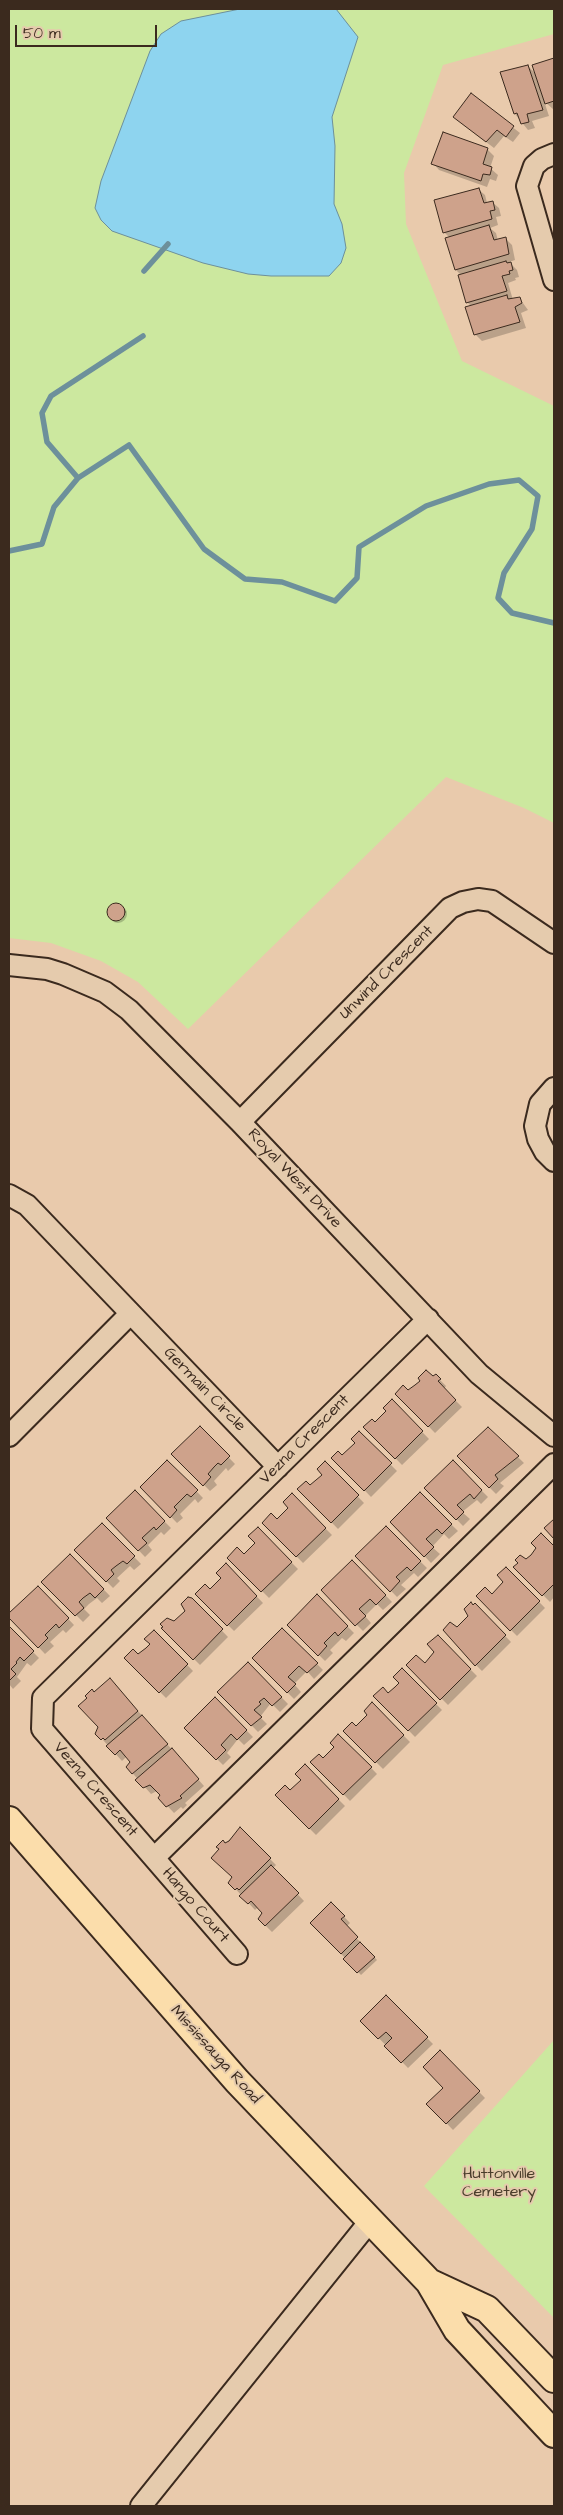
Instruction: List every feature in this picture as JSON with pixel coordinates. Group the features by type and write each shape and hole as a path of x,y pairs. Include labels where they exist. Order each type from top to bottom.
{"main road":[{"name":"Mississauga Road","path":"9,1820 236,2080 429,2282 458,2330 554,2434"},
{"name":"Mississauga Road","path":"429,2282 487,2309 553,2374"}],"street":[{"path":"554,154 542,159 534,166 527,186 554,280"},
{"name":"Unwind Crescent","path":"240,1122 450,908 478,899 492,900 554,943"},
{"name":"Royal West Drive","path":"9,965 46,969 63,974 105,992 151,1030 479,1374 554,1436"},
{"path":"554,1088 540,1104 535,1126 538,1139 545,1152 554,1161"},
{"name":"Germain Circle","path":"9,1195 27,1205 278,1467"},
{"path":"9,1436 130,1314"},
{"name":"Vezna Crescent","path":"154,1858 42,1729 43,1698 428,1319"},
{"path":"154,1858 554,1464"},
{"name":"Hango Court","path":"154,1858 236,1954"},
{"path":"141,2506 370,2221"}],"green space":[{"path":"9,9 554,9 554,34 443,65 404,173 406,224 462,361 554,406 554,823 524,808 446,777 188,1029 138,982 101,961 51,943 9,938"},
{"name":"Huttonville Cemetery","path":"554,2040 554,2318 424,2186"}],"water":[{"path":"240,9 336,9 358,37 332,117 335,146 334,204 342,224 346,248 341,263 329,276 248,274 203,263 112,231 101,220 95,208 101,181 150,51 161,34 181,21"}],"building":[{"path":"554,58 554,101 545,104 532,65"},
{"path":"528,65 543,110 527,114 529,122 521,124 517,113 514,114 500,72"},
{"path":"471,93 514,126 506,137 497,130 486,142 453,117"},
{"path":"443,132 488,148 483,164 492,167 490,175 483,174 481,181 431,164"},
{"path":"479,188 484,203 493,201 495,210 490,211 492,219 443,233 434,200"},
{"path":"489,225 494,240 506,237 509,254 455,270 445,238"},
{"path":"506,261 507,263 511,262 513,270 509,271 510,274 502,276 507,291 466,303 458,275"},
{"path":"507,295 508,299 520,297 522,303 515,307 520,322 474,335 465,307"},
{"path":"116,903 122,906 125,912 122,918 116,921 110,918 107,912 110,906"},
{"path":"426,1370 433,1376 436,1374 441,1379 438,1381 456,1400 428,1427 395,1394 403,1385 408,1390 415,1385 420,1381 418,1378"},
{"path":"392,1399 423,1431 395,1459 363,1427 372,1419 375,1422 386,1411 383,1408"},
{"path":"200,1426 230,1456 221,1465 218,1463 214,1467 208,1474 211,1477 203,1486 171,1454"},
{"path":"488,1427 519,1456 495,1475 498,1479 489,1488 457,1456"},
{"path":"359,1431 392,1463 364,1491 331,1458 338,1451 342,1455 355,1443 351,1439"},
{"path":"167,1460 198,1490 191,1497 187,1494 174,1507 177,1510 170,1518 140,1487"},
{"path":"453,1460 482,1490 474,1499 470,1494 457,1505 464,1512 456,1520 424,1488"},
{"path":"325,1461 359,1495 331,1523 297,1489 306,1481 310,1485 322,1475 317,1469"},
{"path":"135,1490 165,1521 156,1530 154,1527 142,1538 147,1543 138,1551 106,1518"},
{"path":"420,1492 452,1524 442,1534 437,1529 426,1539 434,1547 424,1557 390,1522"},
{"path":"292,1493 326,1528 296,1557 262,1523 271,1513 277,1519 288,1508 283,1502"},
{"path":"554,1519 554,1539 544,1528"},
{"path":"102,1523 135,1556 127,1564 123,1561 111,1570 114,1574 106,1582 74,1550"},
{"path":"386,1526 421,1561 411,1571 407,1567 396,1577 400,1581 390,1592 355,1556"},
{"path":"258,1527 292,1562 261,1592 227,1558 237,1547 244,1554 255,1543 248,1536"},
{"path":"541,1533 554,1546 554,1584 542,1596 513,1567 518,1563 515,1560 520,1555 526,1559 531,1555 536,1548 531,1543"},
{"path":"70,1554 104,1589 95,1598 90,1593 83,1598 79,1602 84,1608 75,1616 41,1582"},
{"path":"352,1560 386,1595 376,1605 370,1599 359,1609 366,1616 355,1626 321,1590"},
{"path":"226,1563 257,1596 227,1626 195,1594 205,1584 210,1589 221,1578 216,1573"},
{"path":"506,1567 540,1601 510,1631 476,1596 485,1587 492,1594 503,1582 497,1575"},
{"path":"38,1586 69,1618 59,1628 56,1624 45,1635 48,1638 38,1648 9,1618 9,1613"},
{"path":"317,1594 348,1626 338,1636 335,1632 324,1643 327,1646 318,1656 287,1625"},
{"path":"188,1597 192,1598 223,1629 193,1660 161,1628 163,1627 160,1624 167,1618 174,1621 185,1611 181,1604"},
{"path":"471,1602 473,1605 475,1603 506,1635 475,1666 443,1630 450,1622 457,1627 468,1616 464,1609"},
{"path":"9,1626 34,1651 24,1661 20,1657 11,1669 16,1674 9,1681"},
{"path":"282,1628 318,1663 307,1673 299,1666 288,1677 296,1684 287,1693 252,1658"},
{"path":"154,1630 188,1664 159,1693 124,1658 133,1649 138,1654 146,1648 150,1644 144,1639"},
{"path":"438,1635 471,1669 440,1700 406,1665 416,1655 425,1663 434,1652 427,1644"},
{"path":"248,1662 282,1697 272,1706 264,1698 259,1702 261,1704 254,1710 262,1717 251,1726 217,1692"},
{"path":"402,1668 437,1703 408,1731 373,1696 383,1687 388,1693 395,1687 399,1683 393,1677"},
{"path":"110,1678 138,1711 105,1740 103,1738 101,1740 95,1734 98,1727 78,1706 87,1698 85,1696 92,1689 94,1692"},
{"path":"215,1697 247,1730 237,1740 231,1734 221,1745 226,1750 216,1760 184,1728"},
{"path":"372,1702 404,1735 375,1763 343,1731 352,1722 356,1726 367,1715 364,1711"},
{"path":"142,1715 168,1744 132,1774 126,1767 130,1762 120,1750 115,1755 106,1746"},
{"path":"338,1734 372,1767 343,1795 310,1762 319,1754 323,1758 334,1747 330,1743"},
{"path":"172,1748 199,1779 180,1796 182,1798 166,1807 158,1798 160,1795 150,1785 143,1788 135,1780"},
{"path":"305,1764 339,1799 309,1829 275,1795 285,1785 290,1790 301,1780 295,1774"},
{"path":"240,1827 271,1858 239,1890 237,1888 235,1890 228,1883 232,1877 211,1858 219,1849 216,1847 223,1840 225,1843 229,1841"},
{"path":"271,1865 299,1893 265,1926 258,1919 262,1913 251,1901 248,1904 239,1896"},
{"path":"331,1902 345,1916 341,1919 358,1937 341,1954 310,1923"},
{"path":"360,1942 375,1957 357,1973 343,1959"},
{"path":"386,1995 428,2037 401,2063 384,2046 392,2038 386,2032 378,2039 360,2021"},
{"path":"440,2050 480,2091 446,2124 426,2104 443,2088 423,2067"}],"waterway":[{"path":"144,271 168,244"},
{"path":"78,478 47,442 42,413 51,396 143,336"},
{"path":"9,551 42,544 54,507 78,478 129,445 204,549 245,579 282,582 335,601 357,578 359,547 426,506 489,484 519,480 538,496 532,529 504,573 498,598 512,613 554,623"}]}
